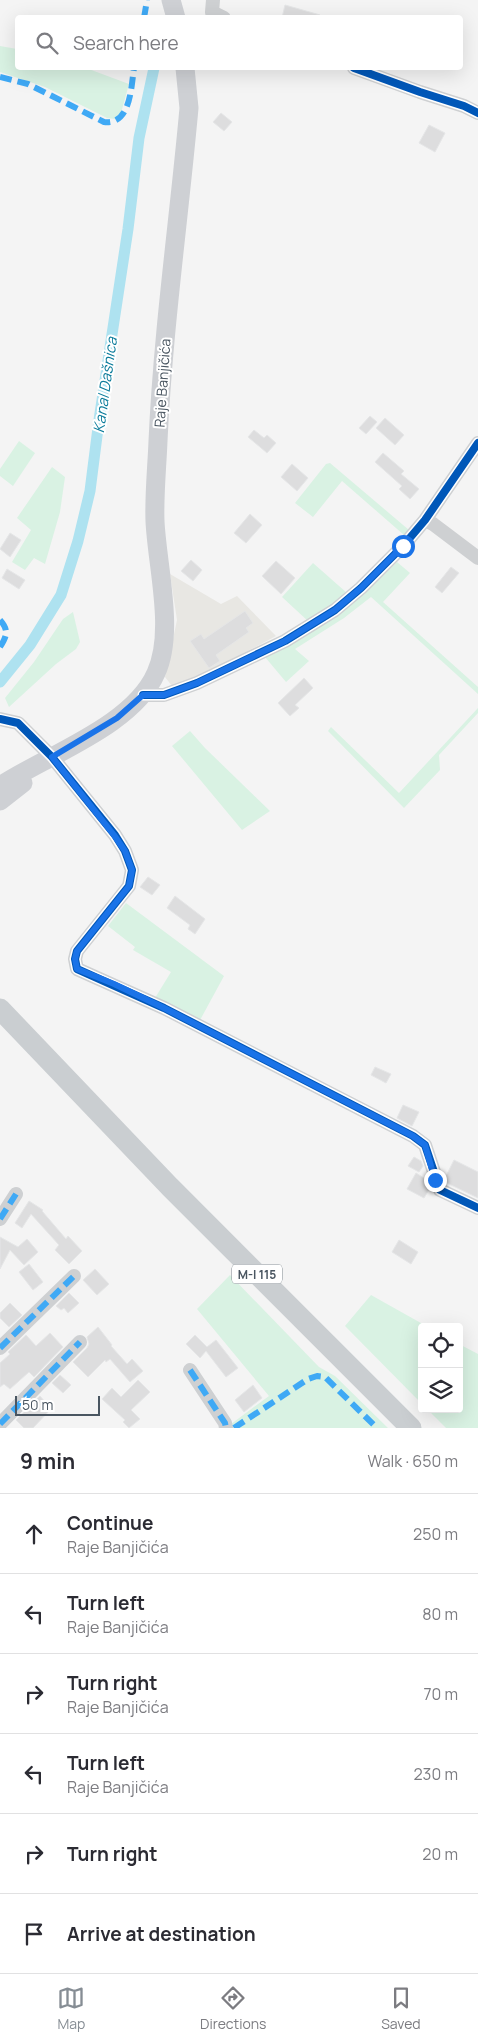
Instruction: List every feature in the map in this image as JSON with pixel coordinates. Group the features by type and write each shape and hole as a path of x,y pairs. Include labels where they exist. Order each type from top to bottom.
{"main road":[{"path":"171,0 175,15"},
{"name":"Raje Banjičića","path":"52,757 117,718 143,695 156,673 164,646 164,616 155,520 160,382 189,108 185,70"},
{"path":"0,786 35,764 52,757"},
{"path":"0,801 52,757"},
{"name":"M-I 115","path":"0,1009 104,1120 411,1428"},
{"name":"M-I 115","path":"0,1030 44,1072 104,1120"}],"street":[{"path":"360,70 464,106 478,113"},
{"path":"143,695 164,695 197,683 285,641 335,610 361,588 403,546 425,520 478,443"},
{"path":"425,520 478,558"},
{"path":"0,719 18,723 52,757 114,835 125,851 132,870 129,886 77,951 75,959 77,969 164,1008 413,1136 425,1145 440,1190 478,1208"},
{"path":"0,1219 16,1194"},
{"path":"0,1348 74,1276"},
{"path":"0,1424 80,1342"},
{"path":"190,1370 226,1428"}],"shaded area":[{"path":"170,574 221,604 237,596 276,636 206,673 172,686 165,677 177,620"}],"green space":[{"path":"0,46 15,49 15,70 91,70 129,84 121,113 115,119 107,118 45,87 0,72"},
{"path":"19,441 35,453 13,486 0,476 0,469"},
{"path":"330,463 409,530 404,535 342,481 313,517 295,503 326,464"},
{"path":"52,467 65,477 60,512 45,564 34,558 25,570 12,562 31,530 17,518"},
{"path":"397,562 410,573 383,602 478,687 478,694 371,597 344,618 295,649 309,661 286,682 265,657 365,593"},
{"path":"313,563 347,593 309,622 282,597"},
{"path":"73,612 80,642 76,649 56,664 9,707 5,698 34,662 63,619"},
{"path":"478,708 478,713 439,755 440,770 404,808 328,731 331,727 399,793"},
{"path":"190,731 270,811 242,830 172,746"},
{"path":"126,903 224,976 199,1022 155,998 171,972 133,950 135,947 108,926"},
{"path":"230,1275 319,1367 335,1376 388,1428 232,1428 231,1424 269,1396 197,1309"},
{"path":"371,1295 421,1323 418,1323 418,1400 345,1326"},
{"path":"463,1346 478,1354 478,1428 446,1428 431,1413 463,1413"}],"building":[{"path":"285,5 320,15 283,15"},
{"path":"221,113 232,122 224,131 213,122"},
{"path":"429,125 445,133 435,152 419,143"},
{"path":"370,416 377,422 366,434 359,428"},
{"path":"385,418 404,435 395,445 376,428"},
{"path":"254,430 264,438 267,435 276,443 267,453 248,437"},
{"path":"383,453 404,471 401,474 419,489 410,499 399,489 402,486 375,462"},
{"path":"292,464 308,478 297,491 281,477"},
{"path":"250,514 262,525 246,543 234,533"},
{"path":"10,533 21,540 10,557 0,549"},
{"path":"191,560 202,570 193,581 181,571"},
{"path":"276,561 295,578 281,594 262,576"},
{"path":"451,567 459,573 442,593 435,587"},
{"path":"7,569 25,580 19,589 2,578"},
{"path":"245,611 253,623 246,628 249,632 216,655 220,661 209,668 190,641 201,634 204,639"},
{"path":"304,678 313,688 295,705 299,708 290,716 278,703"},
{"path":"148,877 160,885 152,895 140,887"},
{"path":"175,896 205,919 195,934 188,929 190,925 167,908"},
{"path":"375,1067 391,1074 386,1083 371,1075"},
{"path":"403,1105 419,1112 412,1126 397,1118"},
{"path":"414,1157 421,1161 423,1166 419,1172 408,1166"},
{"path":"454,1160 478,1172 478,1198 447,1183 445,1178"},
{"path":"416,1173 427,1180 430,1188 424,1198 407,1189"},
{"path":"29,1201 43,1210 66,1239 68,1236 82,1251 69,1264 55,1250 59,1245 31,1214 22,1228 15,1223"},
{"path":"0,1237 18,1247 27,1239 38,1252 24,1265 10,1250 0,1269"},
{"path":"399,1240 418,1252 411,1264 392,1252"},
{"path":"29,1264 43,1282 33,1290 19,1272"},
{"path":"95,1269 109,1284 97,1295 83,1280"},
{"path":"69,1293 79,1303 68,1313 64,1308 61,1310 56,1306"},
{"path":"10,1303 22,1315 9,1327 0,1318 0,1313"},
{"path":"98,1327 127,1364 132,1359 143,1371 130,1382 110,1359 106,1362 105,1360 88,1377 73,1362 87,1348 89,1344 87,1337"},
{"path":"50,1333 63,1347 34,1377 29,1372 10,1389 4,1384 0,1387 0,1363 10,1354 8,1352 26,1335 36,1346"},
{"path":"195,1335 207,1347 216,1340 238,1368 226,1377 206,1351 200,1358 186,1344"},
{"path":"60,1375 71,1385 63,1393 52,1383"},
{"path":"138,1380 150,1392 131,1410 140,1419 129,1428 123,1422 125,1420 102,1399 112,1388 121,1397"},
{"path":"253,1385 262,1398 244,1412 235,1400"},
{"path":"40,1396 51,1409 33,1428 24,1428 16,1420"}],"waterway":[{"name":"Kanal Dašnica","path":"0,682 30,645 61,595 78,541 90,491 128,229 139,138 154,70"}],"marked path":[{"path":"144,15 147,0"},
{"path":"0,77 28,84 104,122 113,121 125,111 134,70"},
{"path":"0,620 6,630 0,647"},
{"path":"0,1219 16,1194"},
{"path":"0,1348 74,1276"},
{"path":"0,1424 80,1342"},
{"path":"190,1370 225,1423 226,1428"},
{"path":"234,1428 308,1379 317,1376 325,1377 377,1428"}],"cycle path":[{"path":"360,70 464,106 478,113"},
{"path":"143,695 164,695 197,683 285,641 335,610 361,588 403,546 425,520 478,443"},
{"path":"0,719 18,723 52,757 115,835 125,851 132,870 129,886 77,951 75,959 77,969 164,1008 413,1136 425,1145 440,1190 478,1208"}],"route":[{"path":"403,546 361,588 335,610 309,627 285,641 197,683 164,695 143,695 117,718 52,757 114,835 125,851 132,870 129,886 77,951 75,959 77,969 97,976 164,1008 413,1136 425,1145 435,1180"}]}
